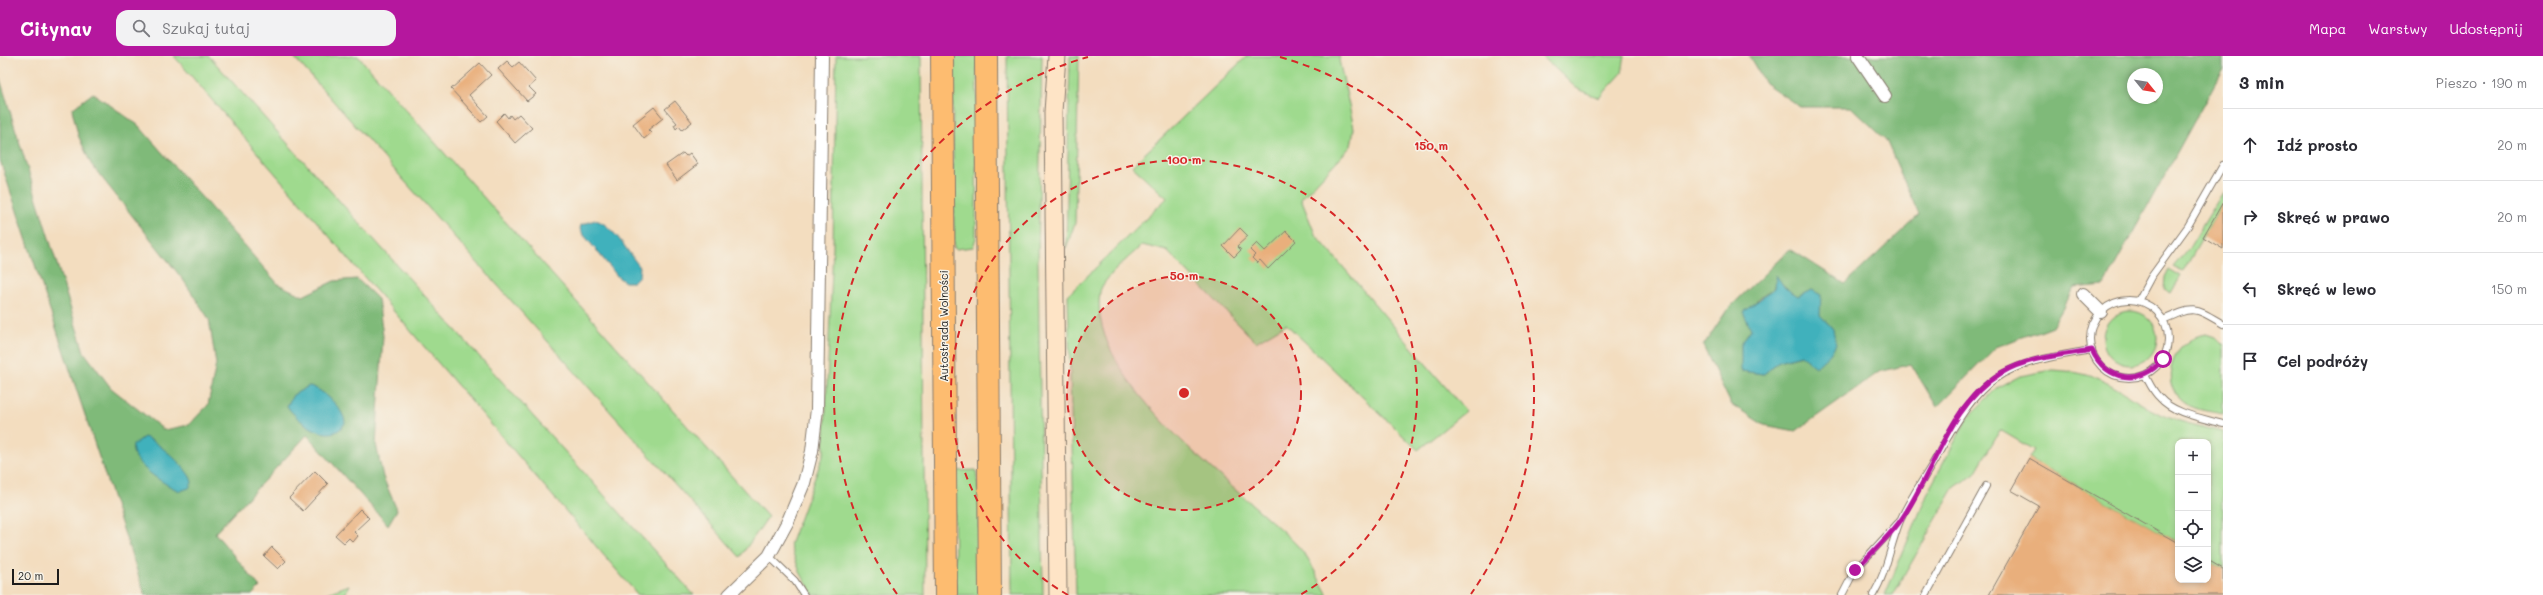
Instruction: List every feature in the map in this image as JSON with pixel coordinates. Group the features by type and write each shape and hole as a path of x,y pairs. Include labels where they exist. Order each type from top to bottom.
{"highway":[{"name":"Autostrada Wolności","path":"942,56 943,413 946,595"},
{"path":"986,56 990,595"}],"street":[{"path":"729,595 769,556 804,483 814,436 817,409 822,56"},
{"path":"1057,56 1053,112 1058,595"},
{"path":"1858,56 1885,96"},
{"path":"2083,294 2101,312"}],"lane":[{"path":"2138,301 2151,277 2188,226 2223,165"},
{"path":"2122,301 2138,301 2153,308 2163,320 2168,335 2166,351 2158,365 2145,375 2129,378 2113,374 2100,364 2092,350 2093,326 2101,312 2122,301"},
{"path":"2163,320 2190,309 2200,311 2223,324"},
{"path":"1873,595 1880,583 1900,521 1967,405 1988,383 2018,365 2050,357 2092,350"},
{"path":"2145,375 2160,398 2166,404 2182,412 2223,424"},
{"path":"1926,595 1986,486"},
{"path":"1842,595 1855,570 1900,521"},
{"path":"769,556 795,581 804,595"}],"green space":[{"path":"174,56 209,56 694,595 638,595"},
{"path":"293,56 358,56 768,517 740,557"},
{"path":"836,56 921,56 925,595 813,595 800,572 790,545 824,453 833,248"},
{"path":"952,56 977,56 976,238 973,247 956,249 954,248"},
{"path":"1007,56 1042,56 1038,262 1043,595 1012,595"},
{"path":"1070,56 1079,56 1075,223 1066,248"},
{"path":"1247,56 1340,56 1339,60 1354,128 1351,146 1301,199 1315,234 1466,411 1418,450 1286,324 1256,342 1167,251 1142,245 1112,274 1100,292 1102,326 1117,361 1141,396 1171,430 1205,463 1271,520 1301,549 1328,595 1076,595 1068,295 1167,198 1132,166"},
{"path":"1542,56 1625,56 1622,73 1599,98 1576,88"},
{"path":"1749,56 2223,56 2223,69 2104,285 2074,288 2052,326 1996,347 1937,407 1911,364 1879,372 1796,431 1764,425 1731,404 1703,346 1727,310 1790,249 1845,284 1919,215 1886,140 1851,107 1800,107 1765,83","holes":["1776,276 1785,288 1798,297 1812,290 1820,315 1833,329 1802,355 1779,361 1764,374 1742,371 1741,344 1751,329 1758,299 1775,288"]},
{"path":"0,79 84,352 111,388 164,430 189,425 208,405 216,364 209,319 184,281 91,164 78,135 72,109 93,93 138,125 278,284 303,296 334,281 357,279 378,299 383,336 376,444 383,477 397,510 388,525 307,435 215,533 260,587 252,595 145,595 0,160"},
{"path":"2223,192 2223,202 2183,272 2173,267 2189,248"},
{"path":"2169,269 2181,276 2171,293 2164,290 2165,277"},
{"path":"2130,311 2140,313 2149,319 2155,328 2157,338 2155,348 2149,357 2140,363 2130,365 2120,363 2111,357 2105,348 2103,338 2105,328 2111,319 2120,313"},
{"path":"2206,334 2215,337 2223,345 2223,414 2194,408 2183,402 2173,389 2170,379 2174,359 2180,350 2187,342"},
{"path":"2053,370 2083,374 2115,387 2150,409 2167,417 2223,432 2223,569 2211,562 2211,439 2175,439 2175,541 2029,458 2034,450 2000,430 1975,473 1954,488 1893,595 1885,595 1930,488 1968,417 1997,388 2020,376"},
{"path":"976,470 979,496 981,595 955,595 954,471"},
{"path":"349,585 345,595 322,595"}],"water":[{"path":"595,220 608,227 614,233 640,267 639,276 633,282 625,282 618,277 583,234 580,229 581,225"},
{"path":"1776,275 1785,288 1798,296 1812,290 1821,295 1820,315 1833,329 1836,344 1830,354 1816,367 1801,355 1779,361 1764,374 1741,371 1741,344 1751,329 1743,312 1775,288"},
{"path":"309,386 326,395 337,406 344,418 345,423 339,430 331,433 323,433 314,430 298,418 287,406 293,395"},
{"path":"144,437 157,444 180,464 186,471 192,483 189,488 180,491 158,479 142,466 136,459 133,452 133,445"}],"building":[{"path":"507,61 513,67 519,62 536,81 529,87 536,94 527,101 498,69"},
{"path":"480,63 491,75 469,95 488,116 481,122 451,89"},
{"path":"675,101 692,122 682,130 679,126 676,129 674,125 677,123 665,109"},
{"path":"654,107 663,118 648,130 651,133 644,139 633,124"},
{"path":"504,113 508,118 510,115 513,119 519,114 532,128 515,143 496,121"},
{"path":"683,153 686,156 690,153 698,164 677,180 666,165"},
{"path":"2223,202 2223,249 2203,237"},
{"path":"1240,228 1248,236 1237,246 1241,250 1234,257 1223,246"},
{"path":"1286,231 1296,241 1268,269 1260,260 1257,263 1252,258 1255,255 1250,250 1257,243 1265,251"},
{"path":"2029,458 2175,541 2175,583 2211,583 2211,562 2223,569 2223,595 1989,595 2039,506 2011,490"},
{"path":"315,471 328,484 303,511 289,498"},
{"path":"360,509 369,518 354,532 358,536 353,542 349,538 344,543 335,535"},
{"path":"272,547 286,561 278,569 264,556"}],"route":[{"path":"1855,570 1900,521 1950,432 1967,405 1978,392 2001,374 2018,365 2034,360 2092,350 2095,358 2106,370 2121,377 2129,378 2145,375 2152,371 2163,359"}]}
